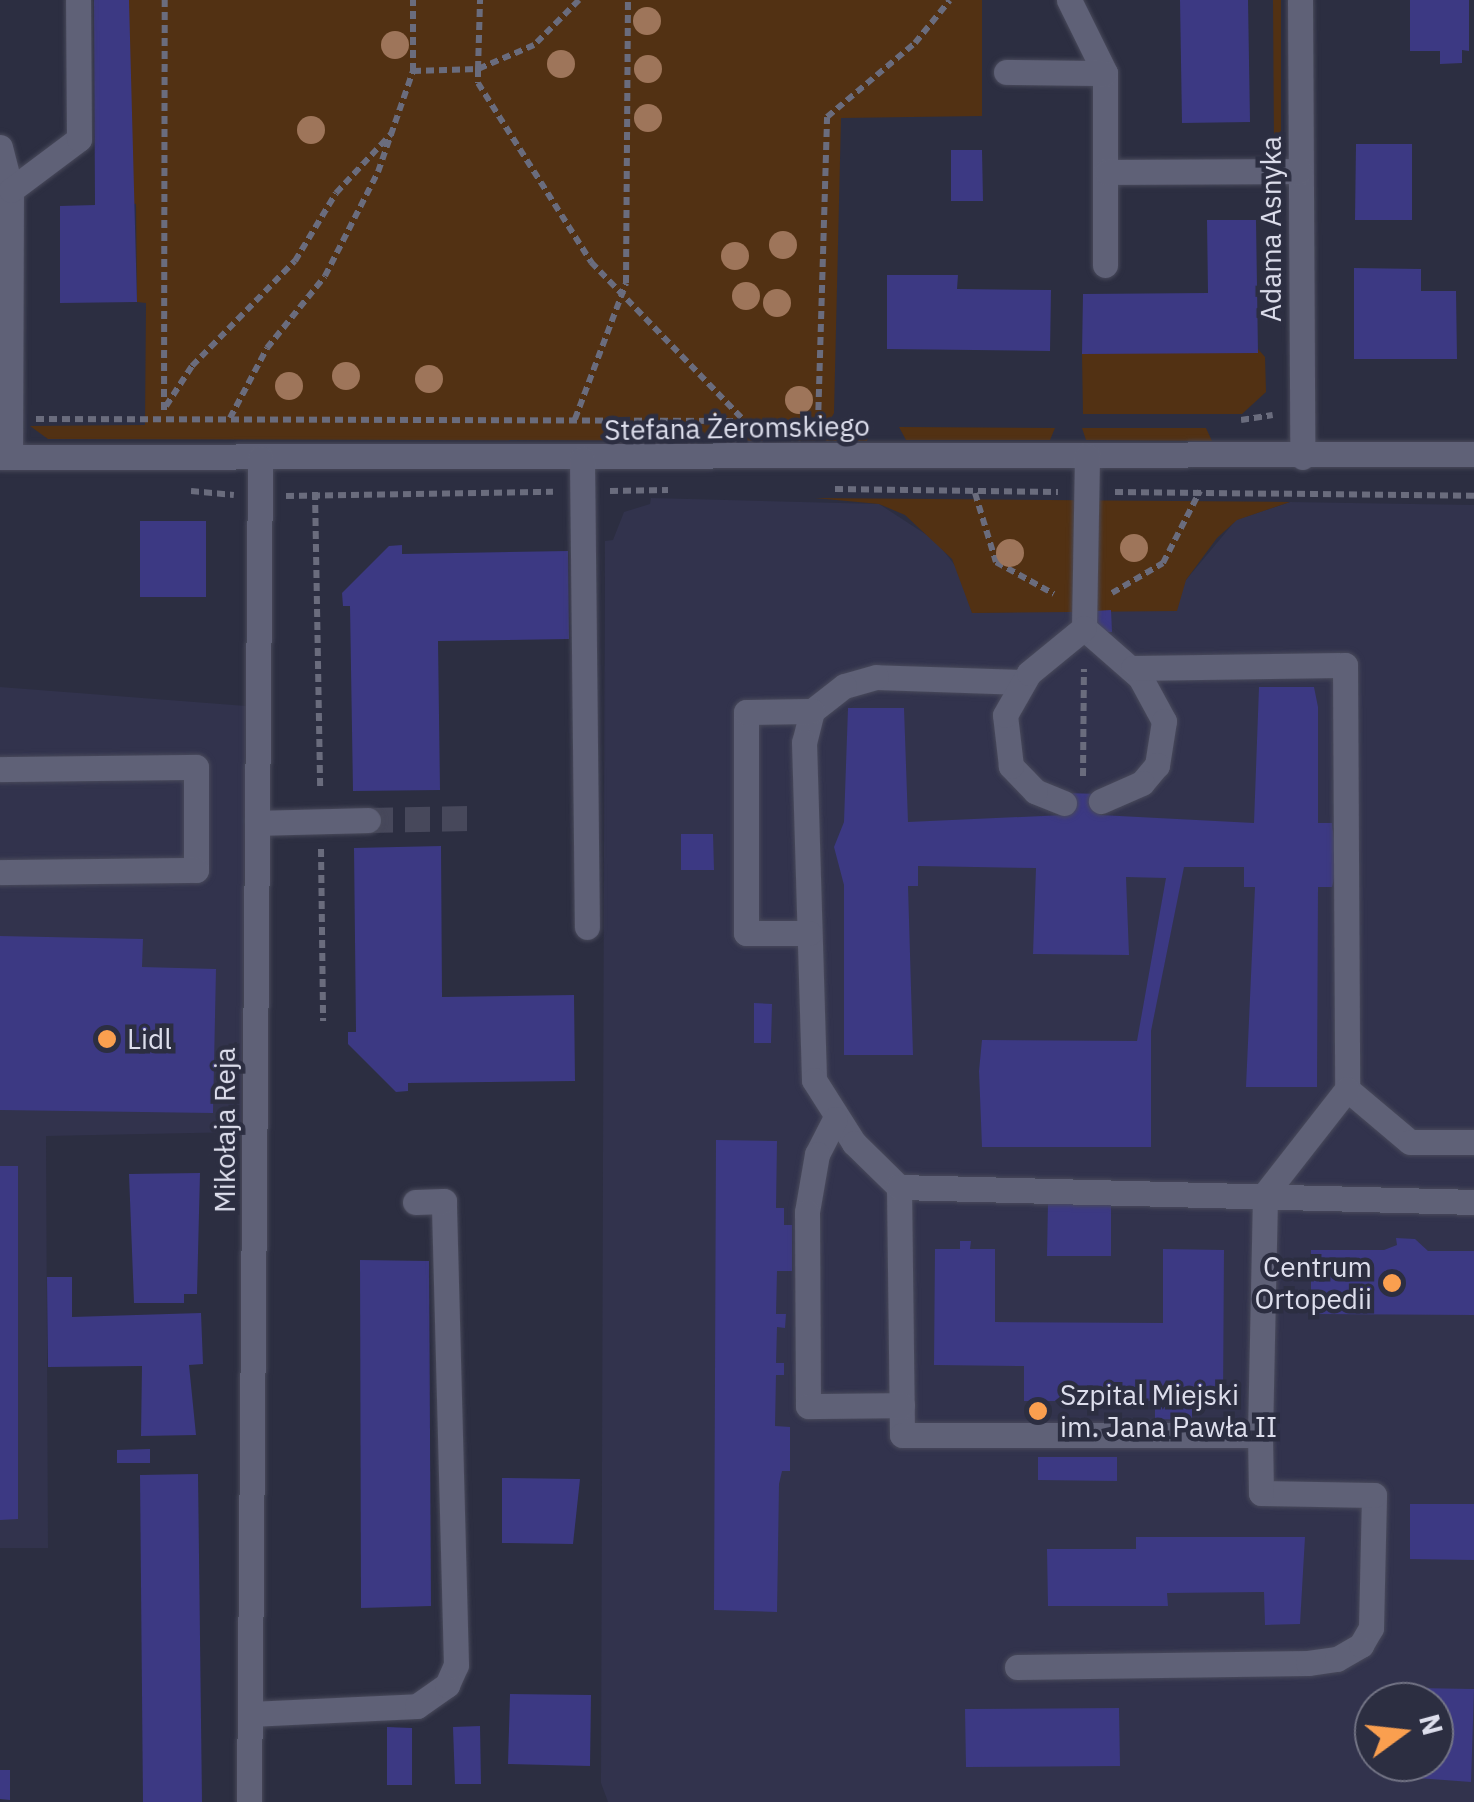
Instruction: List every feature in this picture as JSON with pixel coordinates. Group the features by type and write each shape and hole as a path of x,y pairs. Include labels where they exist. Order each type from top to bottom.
{"street":[{"path":"11,190 79,139 78,0"},
{"path":"1069,0 1105,73 1105,265"},
{"name":"Adama Asnyka","path":"1300,0 1302,457"},
{"path":"1006,72 1105,73"},
{"path":"0,147 11,190 9,419 5,457"},
{"path":"1107,172 1300,171"},
{"name":"Stefana Żeromskiego","path":"5,457 582,460 1474,454"},
{"path":"1064,803 1021,780 1006,751 1005,715 1022,682 1084,619 1087,456"},
{"name":"Mikołaja Reja","path":"249,1802 260,458"},
{"path":"582,460 587,928"},
{"path":"1084,619 1133,668 1164,721 1164,743 1142,783 1101,802"},
{"path":"1016,1667 1308,1664 1337,1660 1362,1645 1371,1628 1374,1495 1261,1494 1265,1194 1348,1089 1345,665 1133,668"},
{"path":"809,933 746,933 746,712 812,711 844,686 876,678 1022,682"},
{"path":"812,711 804,742 814,1080 835,1119 898,1187 902,1435 1260,1434"},
{"path":"0,769 196,767 196,870 0,872"},
{"path":"257,823 368,820"},
{"path":"1348,1089 1410,1142 1474,1142"},
{"path":"835,1119 817,1154 807,1212 808,1406 902,1405"},
{"path":"898,1187 1474,1202"},
{"path":"250,1714 417,1706 446,1685 456,1665 444,1202 415,1202"}],"path":[{"path":"164,0 164,410"},
{"path":"230,418 266,348 325,276 394,132 412,71 413,0"},
{"path":"9,419 752,422 591,262 495,113 478,69 480,0"},
{"path":"412,71 478,69 534,45 580,0"},
{"path":"575,419 622,294 628,0"},
{"path":"818,423 827,117 914,42 950,0"},
{"path":"156,419 192,366 272,288 336,193 394,132"},
{"path":"176,490 260,498 315,492 677,489"},
{"path":"826,489 1474,496"},
{"path":"1084,619 1163,562 1200,491"},
{"path":"315,492 323,1021"},
{"path":"974,493 996,562 1084,619"},
{"path":"1083,760 1084,619"}],"shaded area":[{"path":"129,0 982,0 982,116 841,118 834,413 827,426 871,427 867,441 48,439 30,426 145,425 146,303 137,302 136,204 130,203"},
{"path":"1273,0 1281,0 1281,140 1274,146"},
{"path":"1258,349 1265,357 1266,392 1242,414 1083,414 1082,354"},
{"path":"899,427 1055,428 1050,440 906,440"},
{"path":"1082,428 1206,428 1212,441 1086,440"},
{"name":"Szpital Miejski im. Jana Pawła II","path":"651,498 879,504 936,541 963,576 972,613 1111,610 1186,580 1236,520 1290,502 1474,505 1474,1802 608,1802 601,1783 605,541 613,540 624,512 650,504"},
{"path":"815,498 1290,502 1237,520 1217,538 1186,580 1177,611 972,613 952,559 905,515 879,504"},
{"path":"0,687 246,706 241,1132 46,1136 48,1548 0,1548"}],"building":[{"path":"94,0 129,0 137,302 60,303 60,206 95,205"},
{"path":"1180,0 1248,0 1250,122 1182,123"},
{"path":"1410,0 1469,0 1469,51 1462,50 1462,63 1440,64 1440,51 1410,51"},
{"path":"1356,144 1412,144 1412,220 1355,220"},
{"path":"951,150 982,150 983,201 951,201"},
{"path":"1207,220 1256,220 1258,353 1082,354 1083,294 1208,293"},
{"path":"1354,268 1421,269 1421,291 1456,291 1457,359 1354,359"},
{"path":"887,275 958,275 957,289 1051,290 1050,351 887,349"},
{"path":"140,521 206,521 206,597 140,597"},
{"path":"402,545 402,554 568,551 569,639 438,641 440,790 353,791 350,606 343,606 342,593 389,546"},
{"path":"1111,610 1112,632 1095,633 1094,611"},
{"path":"1259,687 1314,687 1318,707 1318,823 1332,823 1337,867 1332,887 1318,887 1317,1087 1246,1087 1255,887 1244,887 1244,867 1184,867 1151,1031 1151,1147 982,1147 979,1071 982,1040 1137,1041 1166,878 1126,877 1129,955 1033,954 1036,868 918,866 918,886 908,886 913,1055 844,1055 844,885 834,847 844,822 848,708 904,708 908,822 1064,815 1064,793 1101,794 1100,815 1254,823"},
{"path":"681,834 713,834 714,870 681,870"},
{"path":"441,846 442,997 574,995 575,1081 408,1083 408,1091 396,1092 348,1044 348,1032 356,1032 354,848"},
{"name":"Lidl","path":"0,936 143,939 142,967 216,969 213,1113 0,1110"},
{"path":"754,1003 772,1004 771,1043 754,1043"},
{"path":"716,1140 777,1141 776,1208 784,1208 784,1225 792,1225 792,1271 777,1271 776,1314 786,1314 785,1328 777,1327 776,1363 784,1363 784,1375 776,1375 775,1426 790,1427 790,1471 782,1471 779,1484 777,1612 714,1610"},
{"path":"0,1166 18,1166 18,1519 0,1520"},
{"path":"200,1173 197,1294 184,1294 184,1303 134,1303 129,1174"},
{"path":"1048,1202 1111,1202 1111,1256 1047,1256"},
{"name":"Centrum Ortopedii","path":"1396,1238 1415,1239 1428,1251 1474,1251 1474,1315 1311,1314 1311,1250 1384,1250 1397,1245"},
{"path":"960,1241 971,1241 970,1249 995,1249 995,1322 1163,1323 1163,1249 1224,1250 1223,1402 1192,1402 1192,1420 1155,1419 1155,1401 1024,1401 1024,1366 934,1365 935,1249 960,1249"},
{"path":"360,1260 429,1261 431,1606 361,1608"},
{"path":"47,1277 72,1277 72,1317 201,1313 203,1364 189,1365 196,1435 141,1436 142,1366 48,1367"},
{"path":"150,1449 150,1463 117,1463 117,1450"},
{"path":"1038,1457 1117,1457 1117,1481 1038,1480"},
{"path":"198,1474 202,1802 143,1802 140,1475"},
{"path":"502,1478 580,1479 573,1544 502,1543"},
{"path":"1410,1504 1474,1504 1474,1560 1410,1559"},
{"path":"1136,1537 1305,1537 1300,1624 1265,1625 1264,1592 1167,1593 1168,1606 1048,1606 1047,1549 1136,1549"},
{"path":"1454,1689 1474,1689 1471,1782 1454,1781"},
{"path":"510,1694 591,1695 590,1766 508,1764"},
{"path":"1119,1708 1120,1766 966,1767 965,1709"},
{"path":"480,1726 481,1784 455,1784 453,1727"},
{"path":"387,1727 412,1728 412,1785 387,1785"},
{"path":"0,1770 10,1770 10,1800 0,1799"}],"tunnel":[{"path":"368,820 470,818"}],"place":[{"name":"Lidl","path":"107,1039"},
{"name":"Centrum Ortopedii","path":"1392,1283"},
{"name":"Szpital Miejski im. Jana Pawła II","path":"1038,1411"}]}
